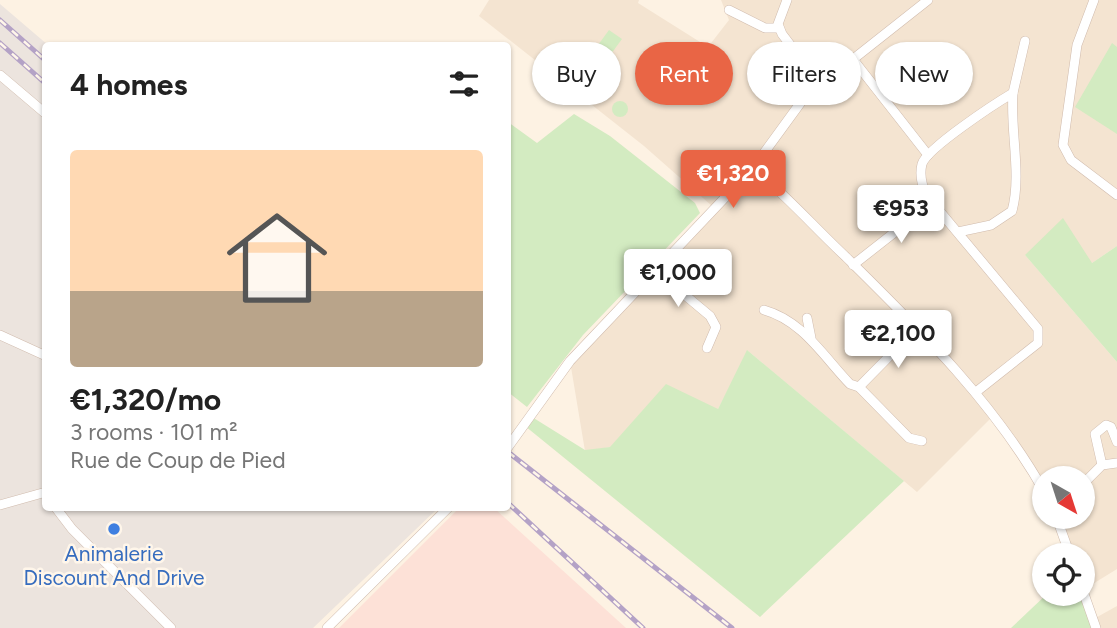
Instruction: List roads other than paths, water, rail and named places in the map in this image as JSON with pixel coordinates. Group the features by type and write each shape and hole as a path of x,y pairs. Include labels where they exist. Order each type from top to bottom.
{"street":[{"path":"787,0 779,19 779,28 789,42"},
{"path":"861,51 928,0"},
{"path":"1094,0 1077,45 1063,145 1071,160 1117,194"},
{"path":"729,10 765,28 779,28"},
{"path":"958,232 991,225 1012,211 1016,188 1011,117 1013,93 1025,41"},
{"path":"861,69 928,155"},
{"path":"0,75 42,111"},
{"path":"976,392 1038,343 1040,336 1038,328 932,202 922,185 923,163 928,155 990,106 1013,93"},
{"path":"511,443 570,361 753,168 799,105"},
{"path":"753,168 917,328 976,392 1011,435 1032,471"},
{"path":"853,265 932,202"},
{"path":"655,270 710,316 716,327 708,348"},
{"path":"764,310 791,321 811,338 850,384 859,387 909,438 922,441"},
{"path":"807,318 811,338"},
{"path":"859,387 917,328"},
{"path":"0,335 42,353"},
{"path":"1102,465 1095,434 1106,425 1111,427 1117,442"},
{"path":"1096,471 1102,465 1117,463"},
{"path":"0,505 42,493"},
{"path":"58,511 72,529 171,628"},
{"path":"327,628 445,511"},
{"path":"1088,606 1096,628"}],"railway":[{"path":"0,20 42,57"},
{"path":"0,43 42,80"},
{"path":"511,454 732,628"},
{"path":"511,506 643,628"}],"place":[{"name":"Animalerie Discount And Drive","path":"114,529"}]}
